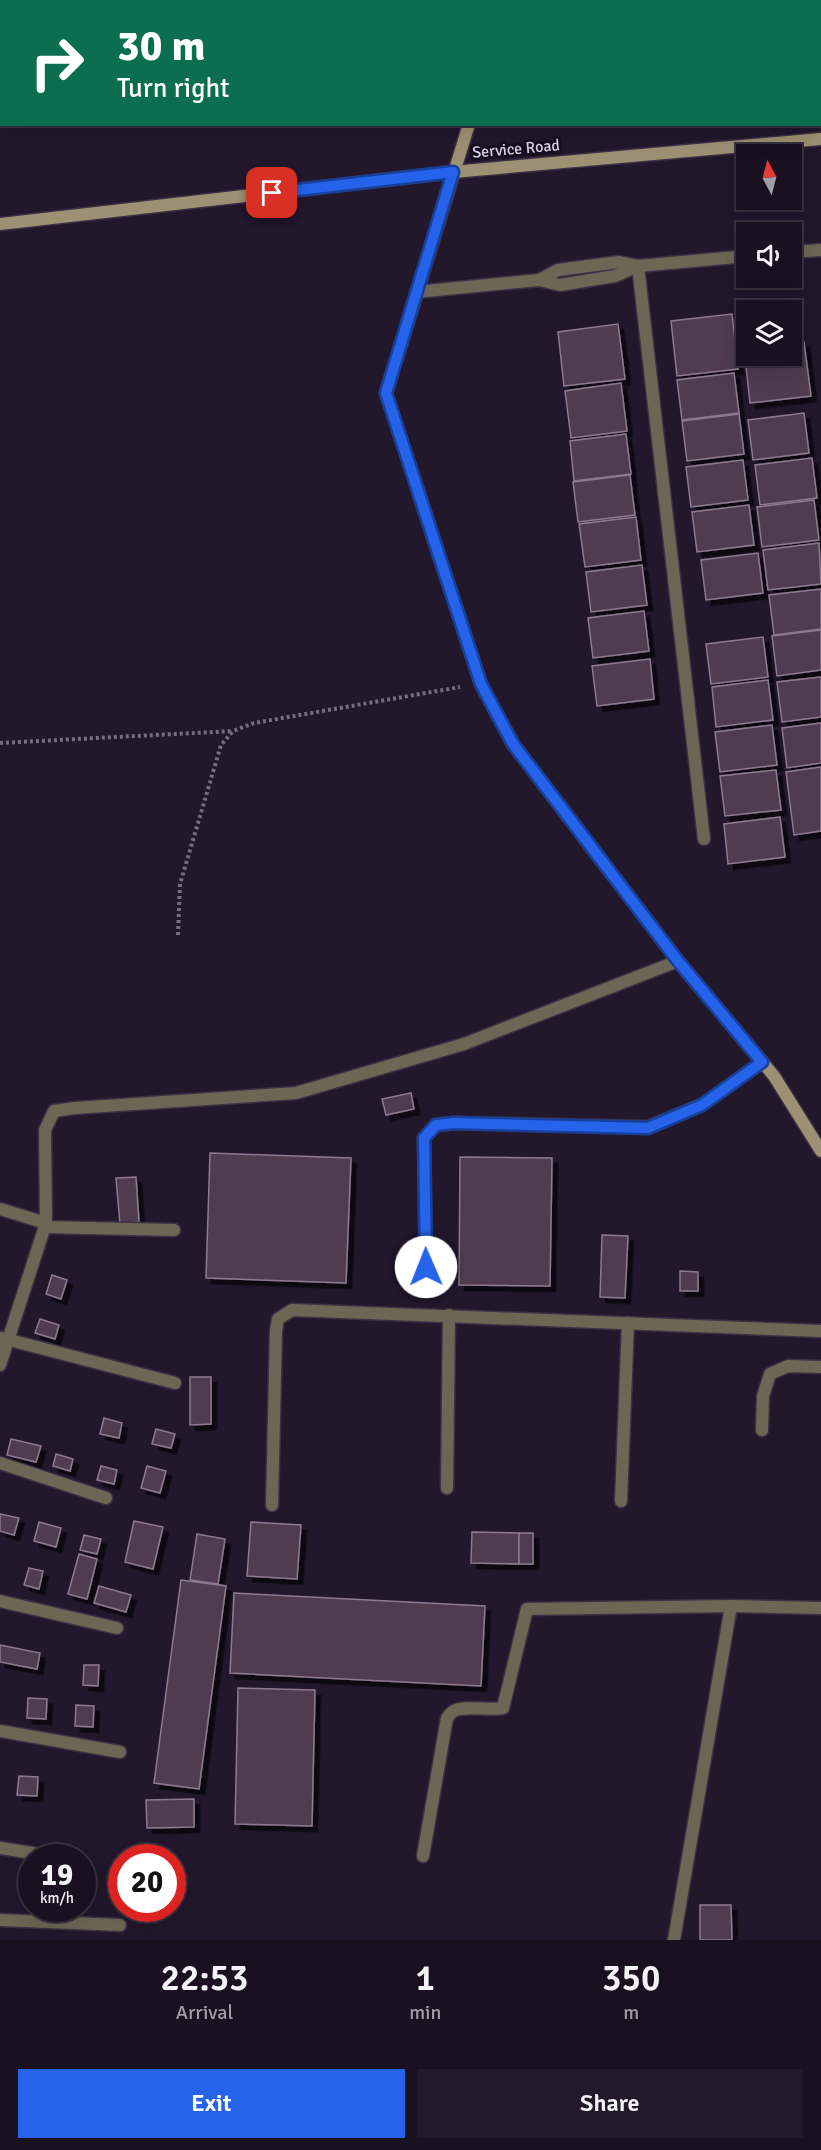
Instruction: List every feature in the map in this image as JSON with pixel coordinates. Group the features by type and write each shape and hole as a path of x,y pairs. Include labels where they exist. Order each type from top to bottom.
{"street":[{"path":"468,126 386,393 481,684 513,744 678,961 774,1076 821,1151"},
{"name":"Service Road","path":"0,224 453,172 821,139"},
{"path":"802,251 820,250 821,263"},
{"path":"416,292 539,280 560,285 615,276 638,266 736,257"},
{"path":"638,266 704,839"},
{"path":"0,1365 4,1338 45,1225 45,1130 54,1111 296,1093 465,1044 678,961"},
{"path":"426,1267 424,1138 436,1125 454,1123 648,1128 702,1105 762,1062"},
{"path":"0,1209 45,1225 174,1230"},
{"path":"272,1505 278,1319 292,1310 821,1331"},
{"path":"447,1488 449,1315"},
{"path":"621,1502 628,1323"},
{"path":"4,1338 175,1383"},
{"path":"762,1430 763,1396 771,1374 788,1366 821,1368"},
{"path":"0,1463 106,1498"},
{"path":"0,1601 117,1628"},
{"path":"423,1856 447,1718 454,1711 465,1709 503,1708 527,1608 730,1606 821,1608"},
{"path":"674,1940 730,1606"},
{"path":"0,1731 120,1752"},
{"path":"0,1848 18,1851"},
{"path":"0,1920 120,1926"}],"path":[{"path":"0,743 233,731 254,723 481,684"},
{"path":"178,935 180,885 221,746 233,731"}],"building":[{"path":"732,314 738,369 677,376 671,321"},
{"path":"618,324 625,379 564,386 558,332"},
{"path":"802,342 804,342 811,396 750,403 746,366 802,366"},
{"path":"734,373 739,413 682,420 677,380"},
{"path":"621,383 627,431 571,438 565,391"},
{"path":"804,413 809,453 753,460 748,420"},
{"path":"739,414 744,454 687,461 682,421"},
{"path":"626,434 631,474 574,481 570,441"},
{"path":"812,458 817,498 760,505 755,465"},
{"path":"743,460 748,500 691,507 686,467"},
{"path":"630,475 635,515 578,522 573,482"},
{"path":"814,500 819,540 762,547 757,507"},
{"path":"749,505 754,545 697,552 692,512"},
{"path":"636,517 641,560 585,567 579,524"},
{"path":"819,543 821,584 768,590 763,550"},
{"path":"758,553 763,593 706,600 701,560"},
{"path":"642,565 647,605 591,612 586,572"},
{"path":"821,589 821,629 774,635 769,595"},
{"path":"644,611 649,651 593,658 588,618"},
{"path":"821,630 821,670 777,676 772,636"},
{"path":"763,637 768,677 711,684 706,644"},
{"path":"650,659 654,699 597,706 592,666"},
{"path":"821,677 821,717 782,722 777,682"},
{"path":"768,680 773,720 716,727 712,687"},
{"path":"821,723 821,763 787,768 782,728"},
{"path":"772,725 777,765 720,772 715,732"},
{"path":"821,767 821,831 794,835 786,772"},
{"path":"776,770 781,810 725,816 720,776"},
{"path":"780,817 785,857 728,864 724,824"},
{"path":"411,1093 414,1109 386,1115 382,1099"},
{"path":"210,1153 351,1158 346,1283 206,1278"},
{"path":"460,1157 552,1158 550,1286 459,1285"},
{"path":"136,1177 139,1222 120,1224 116,1178"},
{"path":"602,1235 628,1236 625,1298 600,1297"},
{"path":"680,1271 698,1272 698,1291 680,1291"},
{"path":"52,1275 67,1280 61,1299 46,1294"},
{"path":"40,1319 59,1325 55,1339 35,1333"},
{"path":"190,1377 211,1377 211,1424 190,1425"},
{"path":"104,1418 122,1423 119,1438 100,1434"},
{"path":"156,1429 175,1434 171,1448 152,1444"},
{"path":"11,1439 41,1446 36,1462 7,1455"},
{"path":"56,1454 73,1459 70,1471 53,1466"},
{"path":"101,1466 117,1470 114,1484 97,1480"},
{"path":"147,1466 166,1471 160,1493 141,1488"},
{"path":"0,1514 19,1518 14,1535 0,1531"},
{"path":"134,1521 163,1527 153,1569 125,1562"},
{"path":"39,1522 61,1528 56,1547 34,1541"},
{"path":"251,1522 301,1525 297,1579 247,1576"},
{"path":"472,1532 519,1533 519,1564 471,1563"},
{"path":"519,1533 533,1533 533,1564 519,1564"},
{"path":"197,1534 225,1539 218,1584 190,1580"},
{"path":"84,1535 101,1539 97,1554 80,1550"},
{"path":"79,1554 97,1559 87,1599 68,1594"},
{"path":"29,1568 43,1571 39,1589 24,1585"},
{"path":"181,1580 226,1586 199,1789 154,1783"},
{"path":"99,1586 131,1595 126,1612 94,1603"},
{"path":"234,1593 485,1606 481,1686 230,1673"},
{"path":"0,1645 40,1653 37,1669 0,1662"},
{"path":"84,1665 99,1665 98,1686 83,1685"},
{"path":"238,1688 315,1690 312,1826 235,1824"},
{"path":"28,1698 47,1699 46,1719 27,1718"},
{"path":"76,1705 94,1706 93,1727 75,1726"},
{"path":"19,1776 38,1777 37,1796 17,1795"},
{"path":"194,1799 194,1827 147,1828 146,1800"},
{"path":"700,1905 731,1905 732,1940 700,1940"}],"route":[{"path":"272,193 453,172 386,393 481,684 513,744 678,961 762,1062 702,1105 648,1128 454,1123 436,1125 424,1138 426,1267"}]}
